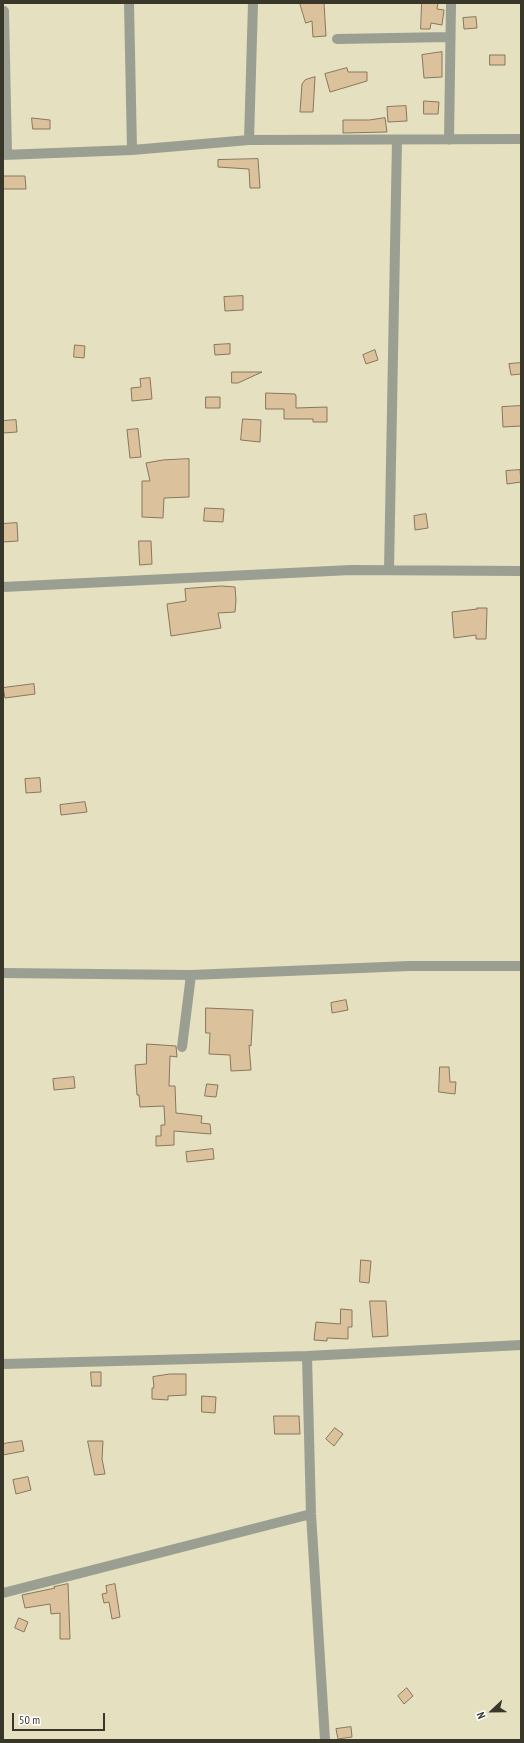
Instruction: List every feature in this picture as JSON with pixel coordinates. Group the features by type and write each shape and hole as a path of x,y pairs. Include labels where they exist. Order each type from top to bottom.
{"street":[{"path":"129,3 132,150"},
{"path":"249,140 253,3"},
{"path":"450,140 451,3"},
{"path":"4,11 5,155 132,150 249,140 521,139"},
{"path":"336,39 450,37"},
{"path":"389,570 397,140"},
{"path":"3,588 351,570 521,571"},
{"path":"3,973 191,975 409,966 521,966"},
{"path":"182,1047 191,975"},
{"path":"3,1364 307,1356 521,1345"},
{"path":"307,1356 311,1514 325,1740"},
{"path":"3,1593 311,1514"}],"building":[{"path":"300,3 324,3 326,36 313,37 312,21 306,23"},
{"path":"422,3 438,3 437,9 444,10 442,25 431,23 430,29 421,29"},
{"path":"476,17 477,28 464,29 463,18"},
{"path":"442,52 442,77 424,78 422,55"},
{"path":"490,55 505,55 505,65 490,65"},
{"path":"347,68 348,72 367,72 367,81 330,92 325,74"},
{"path":"315,77 313,112 300,112 302,84 305,80"},
{"path":"424,101 439,102 438,114 424,114"},
{"path":"406,106 407,121 388,122 387,107"},
{"path":"32,118 50,120 50,129 33,129"},
{"path":"385,118 387,132 343,133 343,120 369,120"},
{"path":"258,159 260,188 250,188 249,169 218,167 218,160"},
{"path":"3,176 25,176 26,189 3,189"},
{"path":"243,296 243,310 225,311 224,297"},
{"path":"230,344 230,354 215,355 214,345"},
{"path":"75,345 85,346 84,358 74,357"},
{"path":"375,350 378,360 366,364 363,355"},
{"path":"521,363 521,374 511,375 509,364"},
{"path":"232,372 262,372 238,383 232,383"},
{"path":"150,378 152,399 132,401 131,388 141,387 140,379"},
{"path":"266,393 295,394 296,408 327,407 327,422 313,422 313,419 284,419 284,409 266,409"},
{"path":"206,397 220,397 220,408 206,408"},
{"path":"521,406 521,426 503,427 502,407"},
{"path":"243,419 261,420 260,442 241,440"},
{"path":"16,420 17,432 3,433 3,421"},
{"path":"138,429 141,457 130,458 127,430"},
{"path":"189,459 189,497 164,498 163,518 142,517 142,481 150,481 146,463 163,460"},
{"path":"520,470 521,482 507,484 506,471"},
{"path":"205,508 224,509 223,522 204,521"},
{"path":"426,514 428,528 415,530 414,516"},
{"path":"17,523 18,541 3,542 3,524"},
{"path":"139,541 151,541 152,564 140,565"},
{"path":"222,586 235,587 236,600 235,612 218,613 221,628 171,636 167,604 186,601 185,589"},
{"path":"487,608 486,639 476,639 476,635 454,638 452,612"},
{"path":"34,684 35,694 5,698 3,688"},
{"path":"40,778 41,792 26,793 25,779"},
{"path":"85,802 87,812 61,815 60,805"},
{"path":"346,1000 348,1010 332,1013 331,1003"},
{"path":"206,1008 253,1010 251,1046 249,1045 251,1070 231,1071 230,1055 209,1054 210,1033 206,1033"},
{"path":"147,1044 176,1046 177,1057 170,1056 169,1086 175,1086 176,1113 202,1116 201,1123 210,1124 211,1134 174,1131 174,1145 156,1146 156,1136 161,1136 161,1125 165,1125 164,1106 140,1107 139,1095 137,1095 135,1065 146,1064"},
{"path":"440,1067 449,1067 450,1082 456,1082 455,1094 439,1092"},
{"path":"74,1077 75,1088 54,1090 53,1079"},
{"path":"207,1084 218,1085 216,1097 205,1096"},
{"path":"213,1149 214,1159 187,1162 186,1152"},
{"path":"361,1260 371,1261 369,1283 360,1282"},
{"path":"370,1301 386,1301 388,1336 373,1337"},
{"path":"341,1309 352,1310 352,1327 348,1327 348,1339 327,1338 327,1341 314,1340 316,1322 340,1324"},
{"path":"91,1372 101,1372 101,1386 92,1386"},
{"path":"170,1374 186,1374 186,1395 168,1396 168,1400 152,1399 152,1388 154,1388 153,1377"},
{"path":"202,1396 216,1397 215,1413 202,1412"},
{"path":"274,1416 299,1416 300,1434 275,1434"},
{"path":"335,1428 343,1434 334,1446 326,1439"},
{"path":"22,1441 24,1451 3,1455 3,1444"},
{"path":"88,1441 103,1441 102,1459 105,1474 95,1475"},
{"path":"28,1477 31,1490 16,1494 13,1480"},
{"path":"68,1584 70,1639 60,1639 60,1613 51,1614 50,1604 25,1608 22,1595"},
{"path":"115,1584 120,1617 112,1619 109,1602 104,1603 102,1594 107,1593 106,1586"},
{"path":"19,1618 28,1622 24,1632 15,1628"},
{"path":"407,1688 413,1696 404,1704 398,1696"},
{"path":"351,1727 352,1737 338,1739 336,1729"}]}
